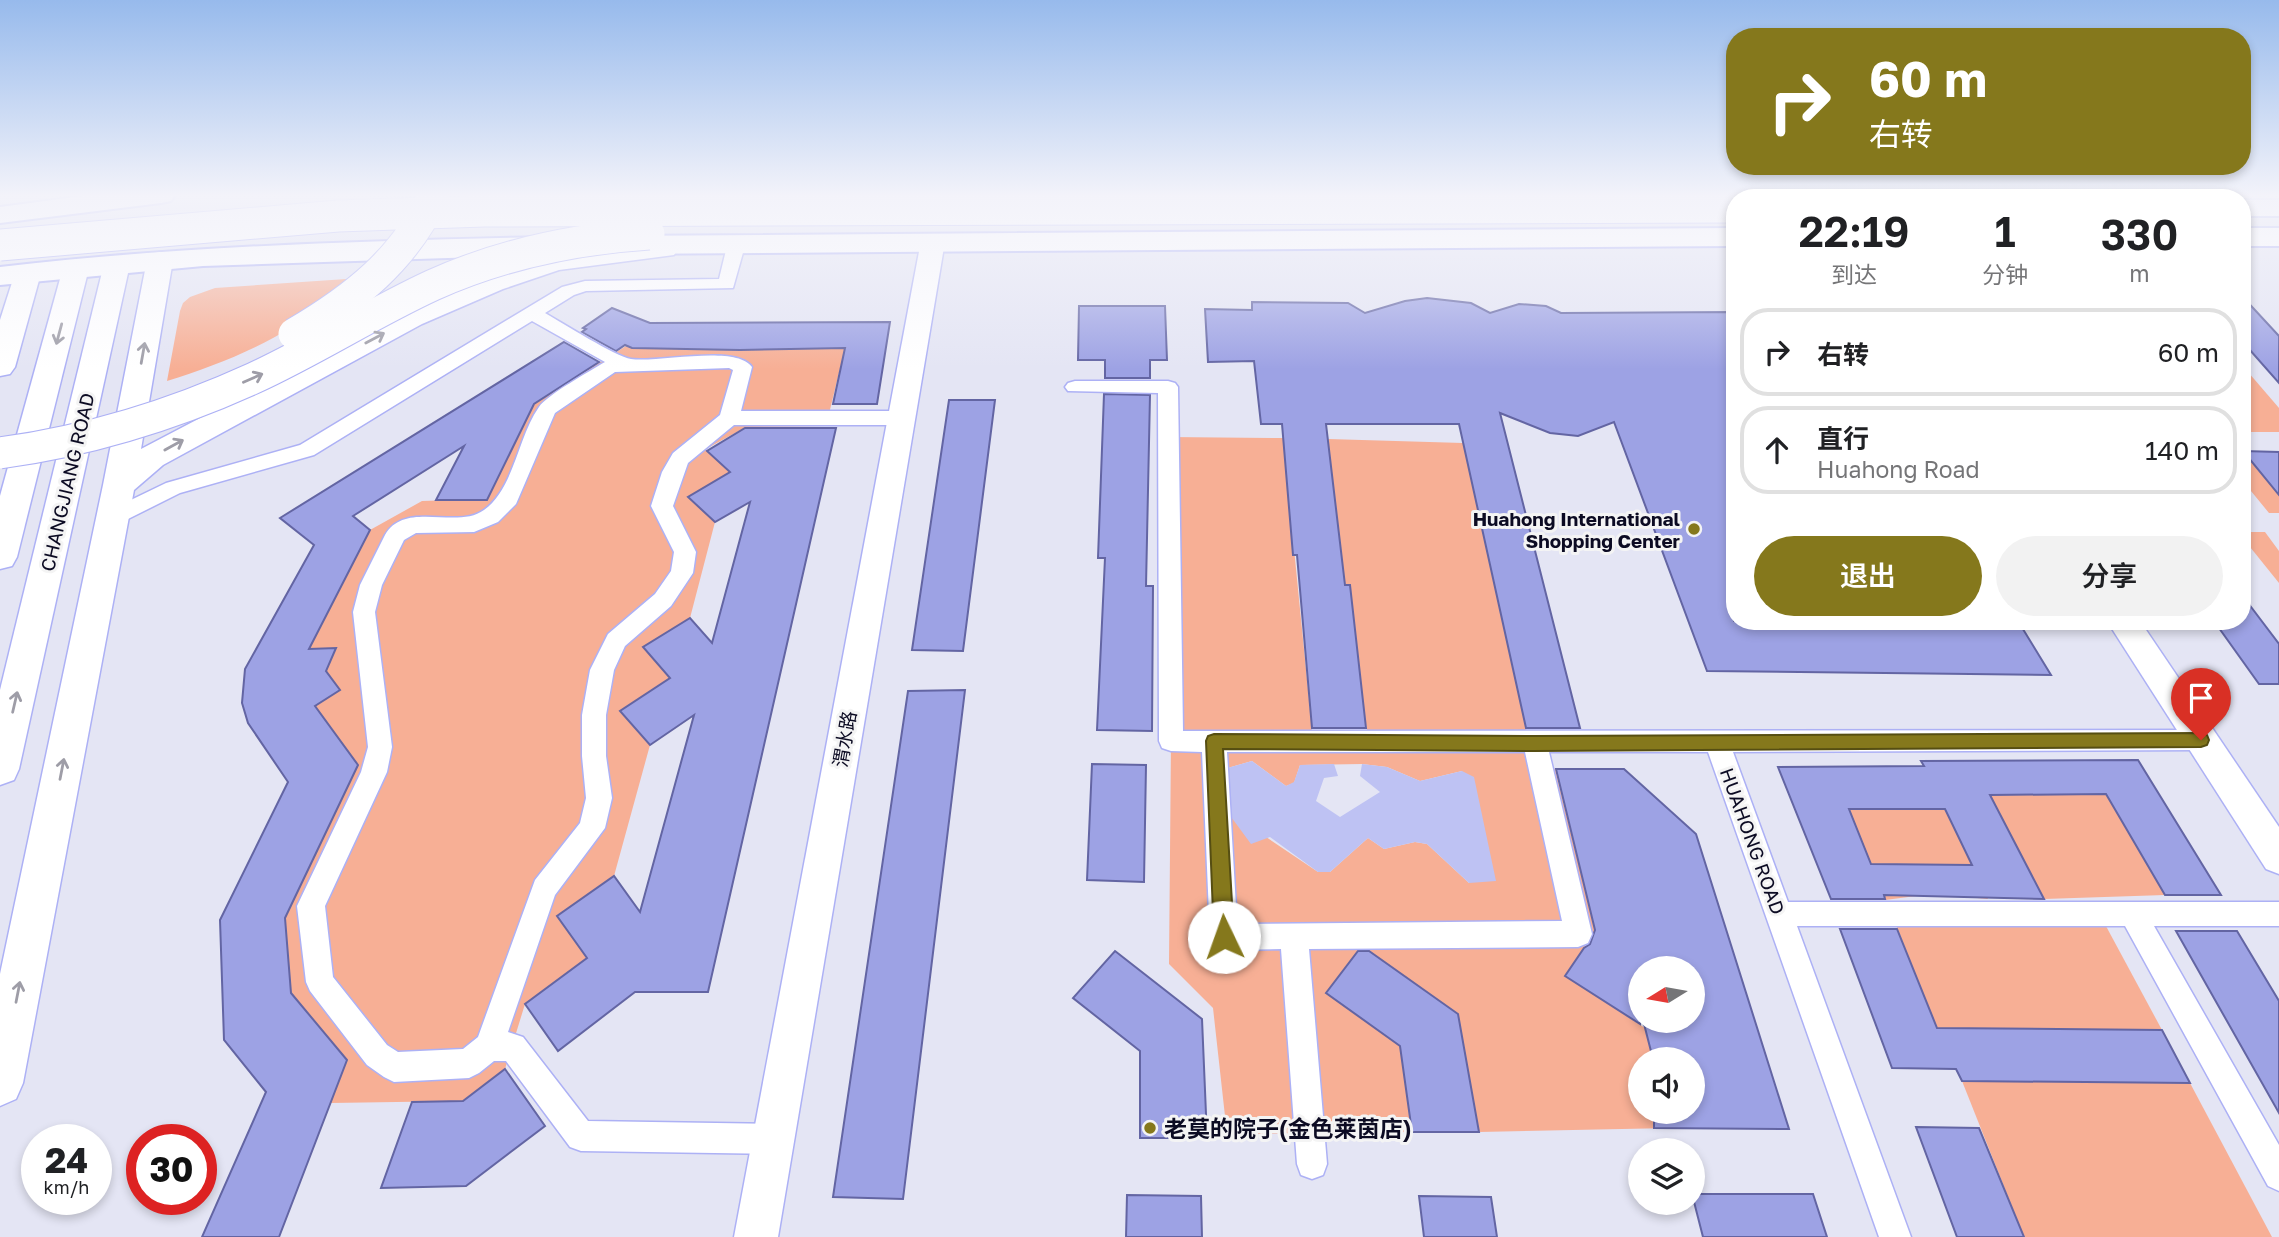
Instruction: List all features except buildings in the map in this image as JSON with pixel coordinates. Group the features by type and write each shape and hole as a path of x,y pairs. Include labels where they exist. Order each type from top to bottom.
{"highway":[{"path":"14,275 25,253"},
{"path":"76,268 81,253"},
{"name":"CHANGJIANG ROAD","path":"117,264 122,253"},
{"path":"160,260 162,253"},
{"path":"14,275 160,260 321,253"},
{"path":"0,426 64,418 190,383 270,347 325,315 392,261 398,253"},
{"path":"0,453 61,442 111,429 209,397 293,359 445,280 523,253"}],"main road":[{"path":"115,501 152,457 412,318 493,283 555,262 639,253"},
{"path":"0,1083 160,260"},
{"name":"CHANGJIANG ROAD","path":"0,769 117,264"},
{"path":"0,557 76,268"},
{"path":"0,367 14,275"}],"street":[{"path":"115,501 173,488 307,450 568,291 585,286 727,284 734,253"},
{"name":"渭水路","path":"756,1237 931,253"},
{"path":"531,313 623,364"},
{"path":"731,362 743,367 729,418 680,458 671,472 662,506 685,552 682,573 663,600 615,640 602,670 594,715 594,756 599,798 592,828 544,889 489,1046 469,1063 394,1067 377,1055 320,982 311,906 374,772 380,747 363,612 370,585 396,535 412,525 474,524 491,517 505,504 547,409 611,366 623,364 731,362"},
{"path":"1075,387 1168,387 1171,741 1717,742"},
{"path":"729,418 900,418"},
{"path":"2129,630 2279,858"},
{"path":"2146,630 2279,828"},
{"name":"HUAHONG ROAD","path":"1895,1237 1717,742 2201,740"},
{"path":"1214,741 1224,937 1578,934 1535,743"},
{"path":"1779,914 2279,914"},
{"path":"2133,915 2279,1175"},
{"path":"1294,936 1312,1164"},
{"path":"489,1046 513,1047 581,1136 773,1139"}],"shaded area":[{"path":"361,278 304,320 265,342 217,364 167,381 180,311 183,303 190,297 215,288"},
{"path":"626,346 845,348 826,426 746,427 706,449 730,472 688,497 715,522 690,618 643,647 670,678 620,711 650,745 614,876 557,916 587,958 525,1004 505,1069 463,1101 330,1103 347,1060 291,993 285,918 358,765 315,706 340,690 326,671 336,649 309,649 370,530 422,501 487,499 527,419 519,414"},
{"path":"2251,375 2279,408 2279,432 2251,432"},
{"path":"1168,437 1283,438 1312,730 1367,730 1341,556 1328,439 1463,443 1526,729 1535,743 1541,769 1555,769 1595,930 1566,976 1628,1017 1628,1033 1646,1033 1650,1047 1628,1047 1628,1124 1670,1124 1671,1128 1479,1132 1458,1014 1362,946 1327,993 1400,1046 1412,1132 1227,1134 1213,1008 1169,964 1171,741 1214,742 1226,810 1318,872 1330,872 1368,838 1384,849 1415,842 1427,844 1469,883 1462,771 1420,781 1387,767 1362,764 1300,765 1294,783 1286,786 1252,761 1224,769 1220,733 1170,734"},
{"path":"2251,462 2269,483 2279,483 2279,513 2269,513 2251,491"},
{"path":"2251,532 2265,532 2279,551 2279,583 2251,548"},
{"path":"2106,794 2165,895 2044,899 1990,795"},
{"path":"1849,809 1945,809 1988,899 1955,896 1940,865 1903,864 1916,896 1885,900"},
{"path":"1892,915 2100,915 2162,1030 1937,1028"},
{"path":"1962,1081 2190,1083 2272,1237 2024,1237"}],"water":[{"path":"1252,761 1286,786 1294,782 1300,765 1334,764 1338,776 1324,778 1316,801 1340,817 1380,792 1360,776 1362,764 1387,767 1420,781 1462,771 1474,777 1496,881 1469,883 1427,844 1415,842 1384,849 1368,838 1330,872 1318,872 1270,837 1251,844 1226,810 1224,769"}],"place":[{"name":"Huahong International Shopping Center","path":"1694,529"},
{"name":"老莫的院子(金色莱茵店)","path":"1150,1128"}],"route":[{"path":"1224,937 1214,741 1535,743 2201,740"}]}
